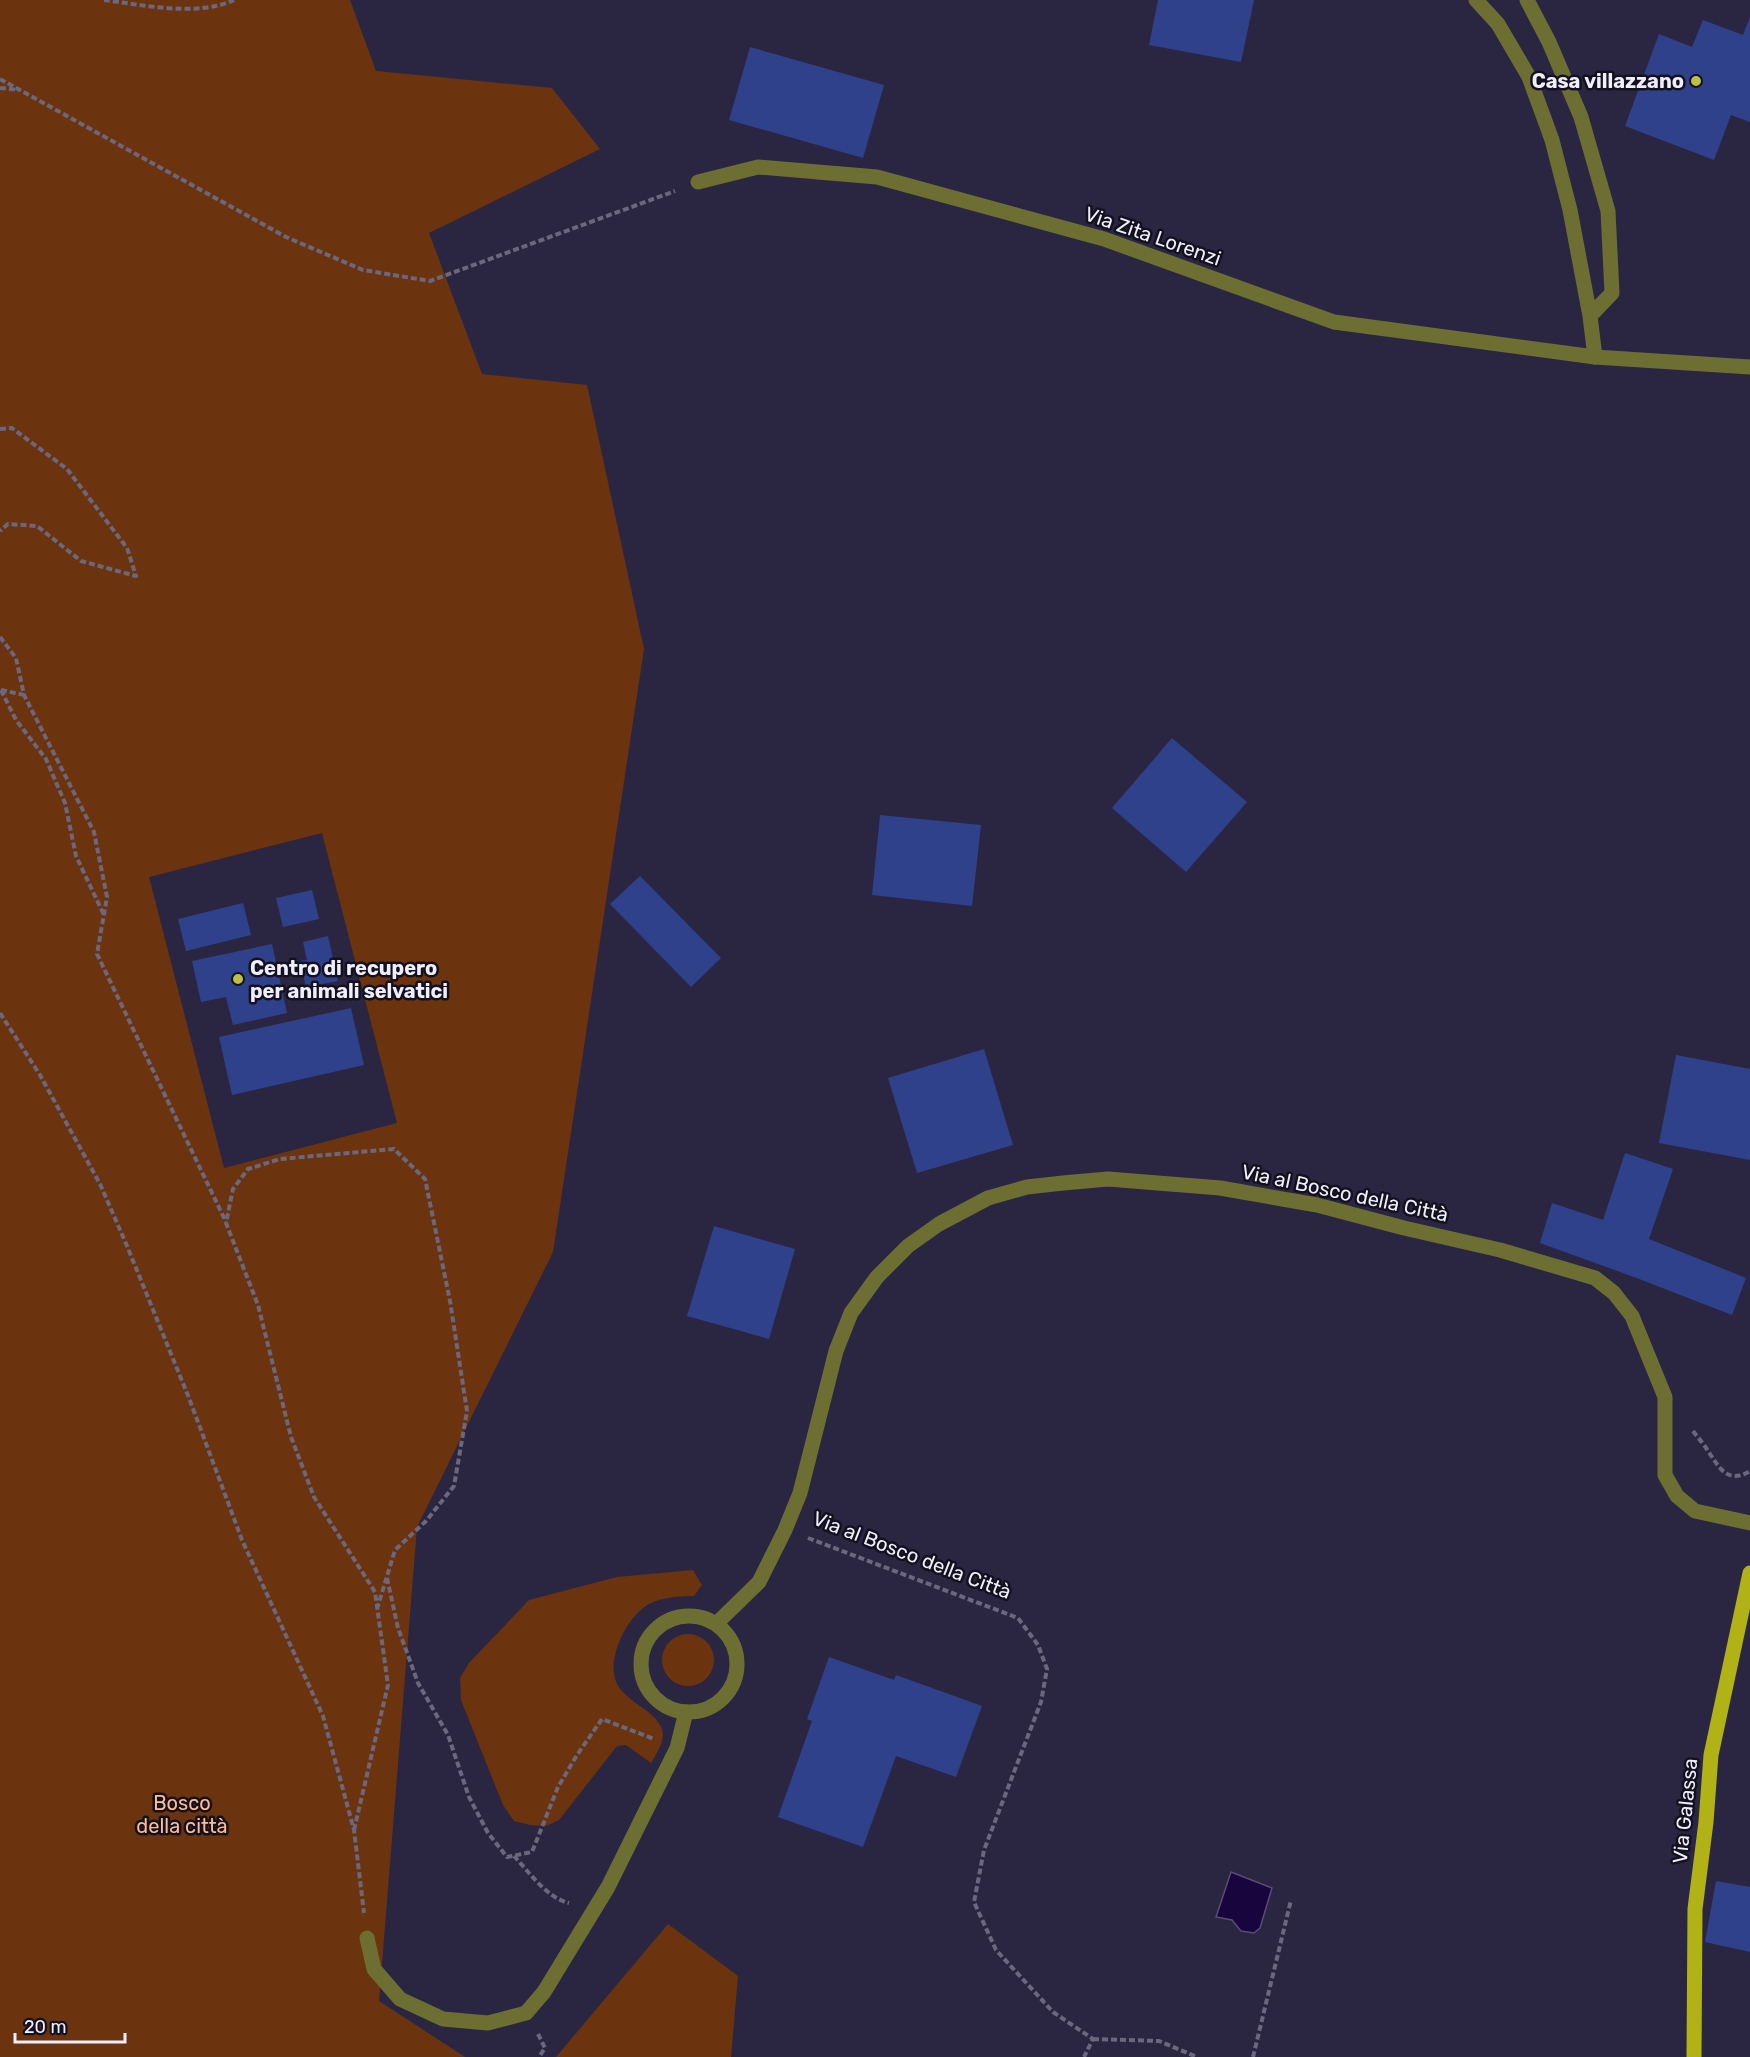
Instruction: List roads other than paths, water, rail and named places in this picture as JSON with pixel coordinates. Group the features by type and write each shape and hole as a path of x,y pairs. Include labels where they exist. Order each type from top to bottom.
{"main road":[{"name":"Via Galassa","path":"1694,2057 1695,1909 1706,1822 1711,1755 1750,1573"}],"street":[{"path":"1476,0 1498,24 1529,77 1552,140 1570,210 1590,316 1595,357"},
{"path":"1527,0 1549,42 1581,117 1608,211 1611,293 1590,316"},
{"name":"Via Zita Lorenzi","path":"698,182 758,167 878,177 1104,239 1334,321 1595,357 1750,367"},
{"name":"Via al Bosco della Città","path":"716,1624 759,1582 785,1530 800,1493 836,1351 851,1313 877,1277 908,1246 939,1224 988,1198 1027,1186 1108,1179 1220,1188 1317,1204 1404,1228 1500,1250 1595,1278 1614,1293 1632,1316 1665,1397 1665,1475 1677,1496 1695,1511 1750,1523"},
{"path":"692,1616 708,1619 716,1624 732,1642 737,1659 736,1675 729,1690 718,1702 703,1710 686,1712 669,1708 655,1699 645,1685 641,1669 642,1652 649,1637 660,1625 675,1617 692,1616"},
{"path":"367,1938 374,1970 400,1999 443,2019 488,2023 526,2013 544,1992 608,1887 677,1748 686,1712"}],"place":[{"name":"Casa villazzano","path":"1696,81"},
{"name":"Centro di recupero per animali selvatici","path":"238,979"}],"park label":[{"name":"Bosco della città","path":"182,1814"}]}
